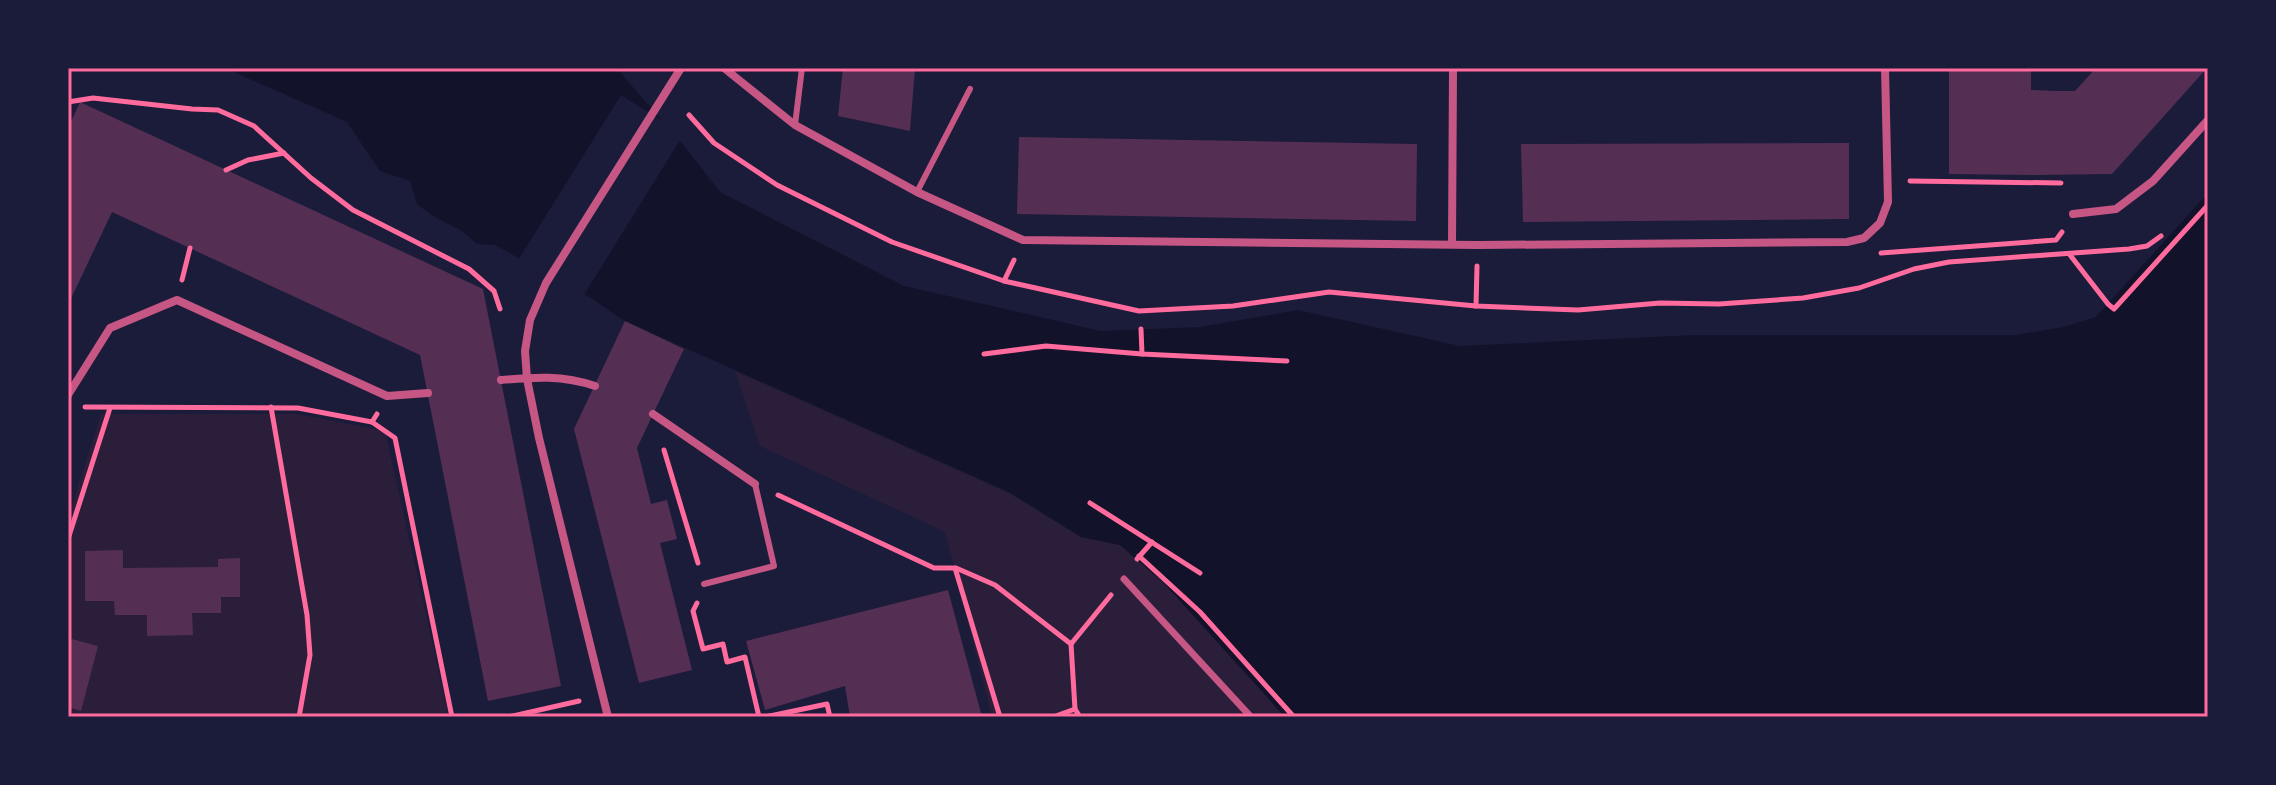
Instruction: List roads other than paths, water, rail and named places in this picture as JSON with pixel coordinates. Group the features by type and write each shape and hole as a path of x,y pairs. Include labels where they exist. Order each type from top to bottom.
{"street":[{"path":"608,717 550,484 527,379 525,351 530,320 546,283 681,68"},
{"path":"724,68 795,125 917,192 1023,240 1452,244 1847,242 1864,238 1880,223 1888,202 1885,68"},
{"path":"1452,244 1453,68"},
{"path":"2073,214 2116,209 2153,181 2208,120"},
{"path":"68,395 110,328 177,300 387,396 428,393"},
{"path":"501,380 556,377 595,386"},
{"path":"657,416 755,484"},
{"path":"1124,579 1251,717"}],"lane":[{"path":"795,125 802,68"},
{"path":"917,192 970,89"},
{"path":"704,584 774,566 755,484"}]}
